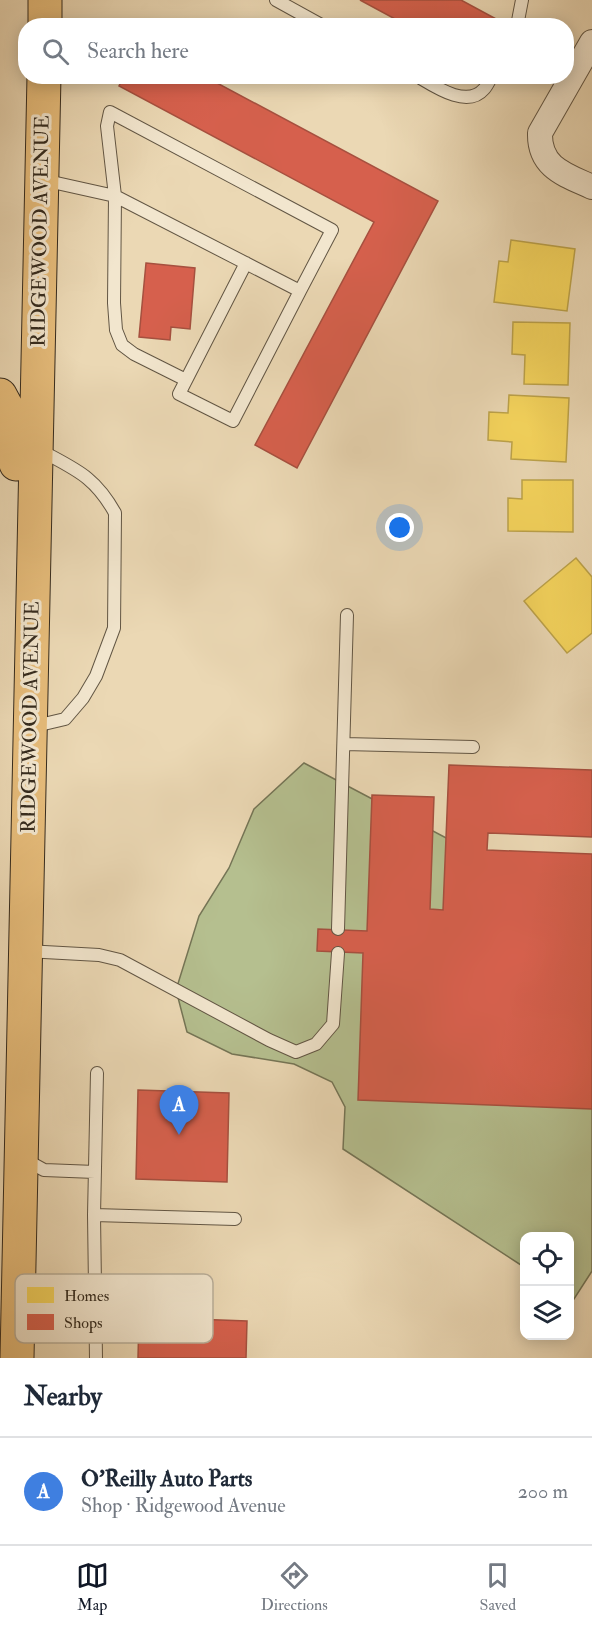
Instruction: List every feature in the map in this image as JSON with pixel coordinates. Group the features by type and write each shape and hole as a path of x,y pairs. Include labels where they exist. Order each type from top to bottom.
{"main road":[{"path":"45,0 45,18"},
{"name":"RIDGEWOOD AVENUE","path":"17,1274 10,1152 24,951 44,84"},
{"path":"0,395 13,417 17,441 11,736 28,771"},
{"path":"0,1244 15,1282"},
{"name":"RIDGEWOOD AVENUE","path":"17,1343 17,1358"}],"street":[{"path":"574,74 592,42"},
{"path":"568,84 540,133 540,144 545,158 557,170 592,187"}],"lane":[{"path":"276,0 309,18"},
{"path":"519,18 522,0"},
{"path":"431,84 452,96 475,96 484,90 487,84"},
{"path":"186,380 134,354 122,345 116,330 115,196 107,126 110,112 332,230 233,422 179,394 246,263"},
{"path":"42,180 115,196 300,291"},
{"path":"29,727 65,719 83,698 96,676 114,628 115,513 107,498 87,476 36,447"},
{"path":"338,928 347,615"},
{"path":"344,744 473,747"},
{"path":"24,951 99,955 120,960 269,1040 296,1052 316,1044 333,1024 338,953"},
{"path":"95,1274 97,1073"},
{"path":"10,1152 44,1170 95,1172"},
{"path":"94,1215 235,1219"},
{"path":"96,1343 96,1358"}],"green space":[{"path":"304,763 592,915 592,1271 574,1299 574,1232 520,1232 520,1264 343,1149 345,1107 332,1082 294,1064 232,1054 187,1032 176,990 199,916 229,868 254,809"}],"building: Homes":[{"path":"511,240 575,249 567,311 494,302 499,261 508,262"},
{"path":"513,322 570,323 568,385 524,384 525,355 512,354"},
{"path":"509,395 569,398 566,462 511,459 512,442 488,440 489,412 508,413"},
{"path":"522,480 573,480 573,532 508,531 508,498 522,499"},
{"path":"576,558 592,577 592,633 567,653 524,601"}],"building: Shops":[{"path":"360,0 461,0 494,18 393,18"},
{"path":"120,84 219,84 438,201 297,468 255,445 374,222 119,86"},
{"path":"146,263 195,268 190,329 171,327 170,340 139,337"},
{"path":"449,765 592,770 592,837 488,833 487,850 592,854 592,1109 358,1100 363,953 317,951 318,929 367,931 372,795 434,797 430,909 443,910"},
{"path":"138,1090 229,1093 227,1182 136,1179"},
{"path":"213,1320 247,1321 246,1358 138,1358 138,1343 213,1343"}],"place":[{"name":"O'Reilly Auto Parts","path":"179,1135"}]}
